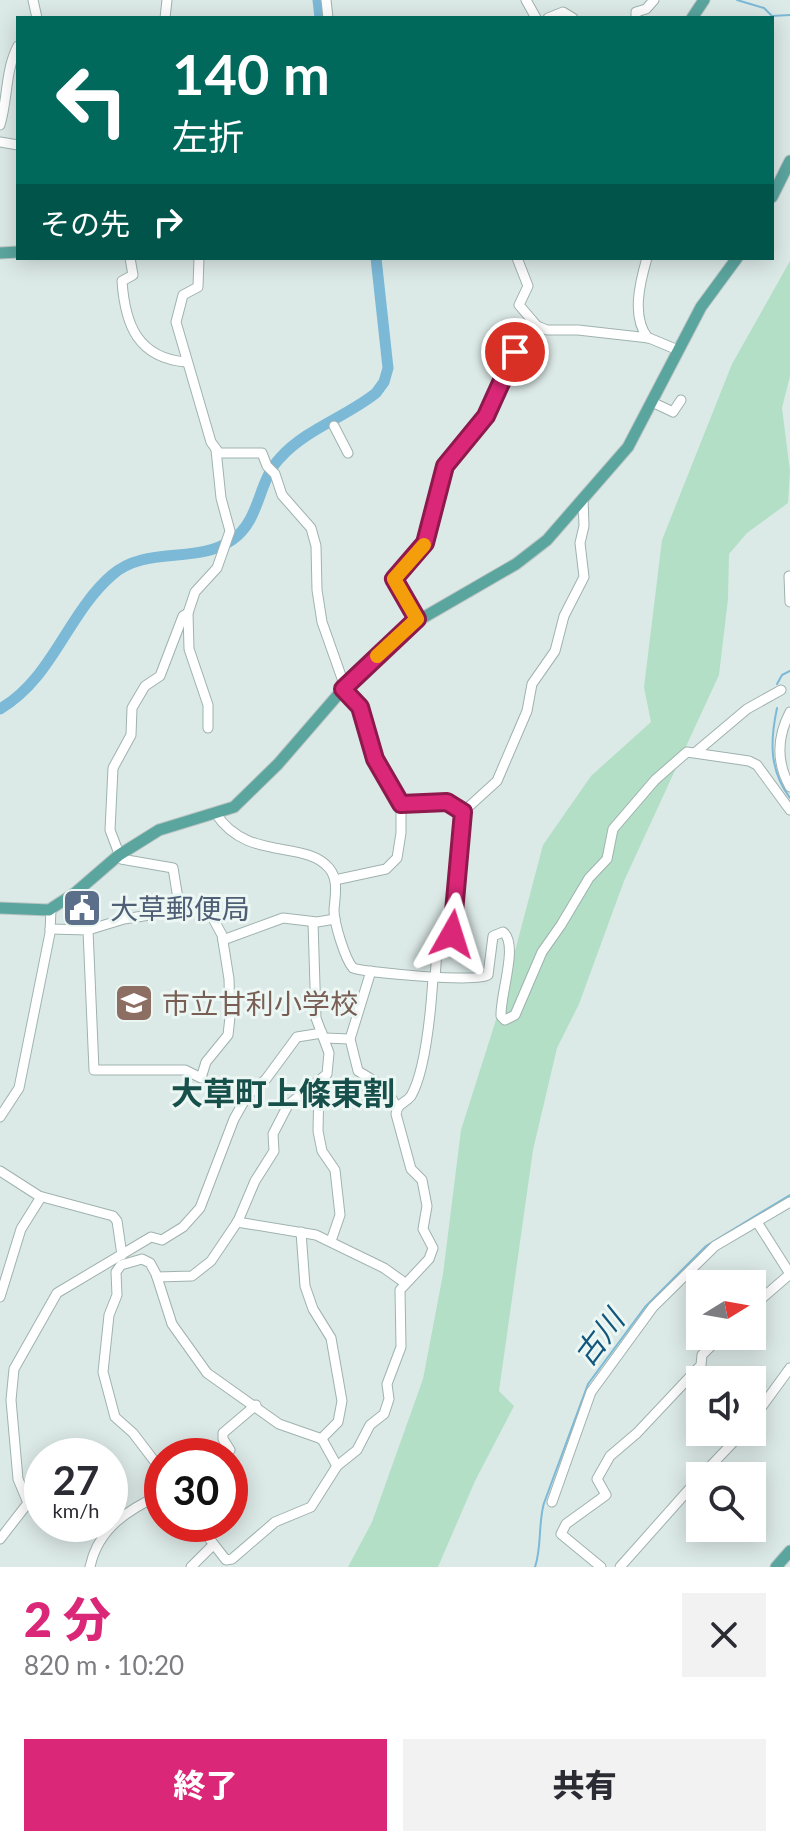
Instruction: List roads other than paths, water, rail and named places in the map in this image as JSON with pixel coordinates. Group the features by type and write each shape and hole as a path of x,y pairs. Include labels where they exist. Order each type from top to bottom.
{"main road":[{"path":"774,193 790,161"},
{"path":"0,908 51,909 119,855 159,830 234,807 264,779 344,688 417,619 516,564 547,540 628,447 701,307 736,260"},
{"path":"776,1567 790,1551"}],"street":[{"path":"636,16 636,12 646,9 654,0"},
{"path":"0,125 7,101 7,80 16,52"},
{"path":"130,260 133,275 122,281 137,338 141,345 164,359 186,362"},
{"path":"199,260 198,287 183,295 176,322 216,450 221,498 230,531 217,568 195,592 188,613 192,665 208,705 208,728"},
{"path":"518,260 528,286 519,305 537,326 547,330 578,330 648,338 678,350"},
{"path":"647,260 639,305 642,331 648,338"},
{"path":"382,584 394,579 425,543 445,466 486,416 515,352 537,326"},
{"path":"652,402 673,412 681,400"},
{"path":"334,426 348,453"},
{"path":"216,450 219,453 256,450 262,453 267,466 275,474 282,495 311,528 316,546 317,590 322,622 344,688 360,707 375,759 401,804 401,833 397,858 392,864 379,872 335,880"},
{"path":"397,1108 411,1095 425,1048 438,937 454,932 463,812 497,781 527,711 532,684 555,651 564,616 584,577 580,543 584,526 583,498"},
{"path":"789,576 790,602"},
{"path":"394,579 417,619"},
{"path":"180,911 173,868 121,859 110,830 113,768 131,735 132,708 145,686 160,676 183,616 188,613"},
{"path":"696,752 747,709 781,690"},
{"path":"790,712 779,742 780,763 790,787"},
{"path":"216,814 231,832 242,839 259,846 280,848 327,866 335,880 335,919 346,960 353,968 434,978 487,977 493,936 503,932 509,937 512,947 501,1001 501,1016 505,1020 512,1018 518,1010 542,952 589,878 607,859 613,829 655,780 687,752 738,757 757,765 790,810"},
{"path":"401,804 447,802 463,812"},
{"path":"50,929 88,930 124,919 201,907 209,911 223,940 230,993 229,1028 228,1035 206,1062 201,1078 185,1070 94,1070 88,930"},
{"path":"0,1117 19,1088 50,929 51,909"},
{"path":"223,940 283,918 313,922 335,919"},
{"path":"157,1277 187,1278 211,1261 237,1222 255,1181 274,1151 273,1134 284,1111 300,1094 319,1084 327,1074 329,1066 324,1035 316,1018 313,922"},
{"path":"211,1542 226,1560 232,1559 275,1522 311,1507 337,1466 357,1450 367,1429 381,1418 388,1405 387,1384 401,1347 399,1296 405,1283 429,1259 433,1248 423,1229 427,1206 422,1180 411,1169 397,1119 397,1108 386,1088 358,1071 350,1039 371,971"},
{"path":"0,1539 28,1503 18,1479 11,1400 14,1369 57,1293 151,1237 162,1240 183,1227 197,1213 234,1119 250,1090 266,1079 297,1037 324,1035 350,1039"},
{"path":"319,1084 318,1131 322,1151 335,1170 340,1215 331,1241"},
{"path":"0,1171 41,1197 113,1216 117,1221 122,1254 121,1265 116,1272 117,1295 109,1315 104,1375 118,1423 133,1433 144,1447"},
{"path":"0,1297 21,1229 41,1197"},
{"path":"552,1502 597,1381 625,1349 653,1307 715,1246 790,1202"},
{"path":"237,1222 301,1232 331,1241 384,1268 405,1283"},
{"path":"757,1222 790,1274 766,1295"},
{"path":"301,1232 308,1298 331,1338 342,1401 338,1422 321,1439"},
{"path":"121,1265 145,1259 157,1277 172,1324 207,1373 287,1428 321,1439 337,1466"},
{"path":"601,1567 561,1534 566,1524 606,1495 597,1479 610,1456 637,1433 701,1365 702,1355 707,1350"},
{"path":"766,1401 790,1368"},
{"path":"223,1438 223,1433 256,1405"},
{"path":"715,1462 730,1446"},
{"path":"620,1567 686,1494"},
{"path":"90,1567 97,1546 122,1514 144,1503"},
{"path":"191,1567 213,1545"}],"waterway":[{"path":"318,0 320,16"},
{"name":"古川","path":"737,0 764,8 772,16 790,15"},
{"path":"0,709 34,680 83,608 112,575 140,560 203,552 232,540 254,512 267,478 280,458 302,439 376,393 384,382 388,368 376,260"},
{"name":"古川","path":"777,684 782,675 790,671"},
{"name":"古川","path":"777,708 773,755 778,777 790,798"},
{"name":"古川","path":"535,1567 544,1503 588,1384 645,1307 706,1246 790,1195"}],"place":[{"name":"大草郵便局","path":"82,908"},
{"name":"市立甘利小学校","path":"134,1003"}],"district":[{"name":"大草町上條東割","path":"283,1092"}]}
